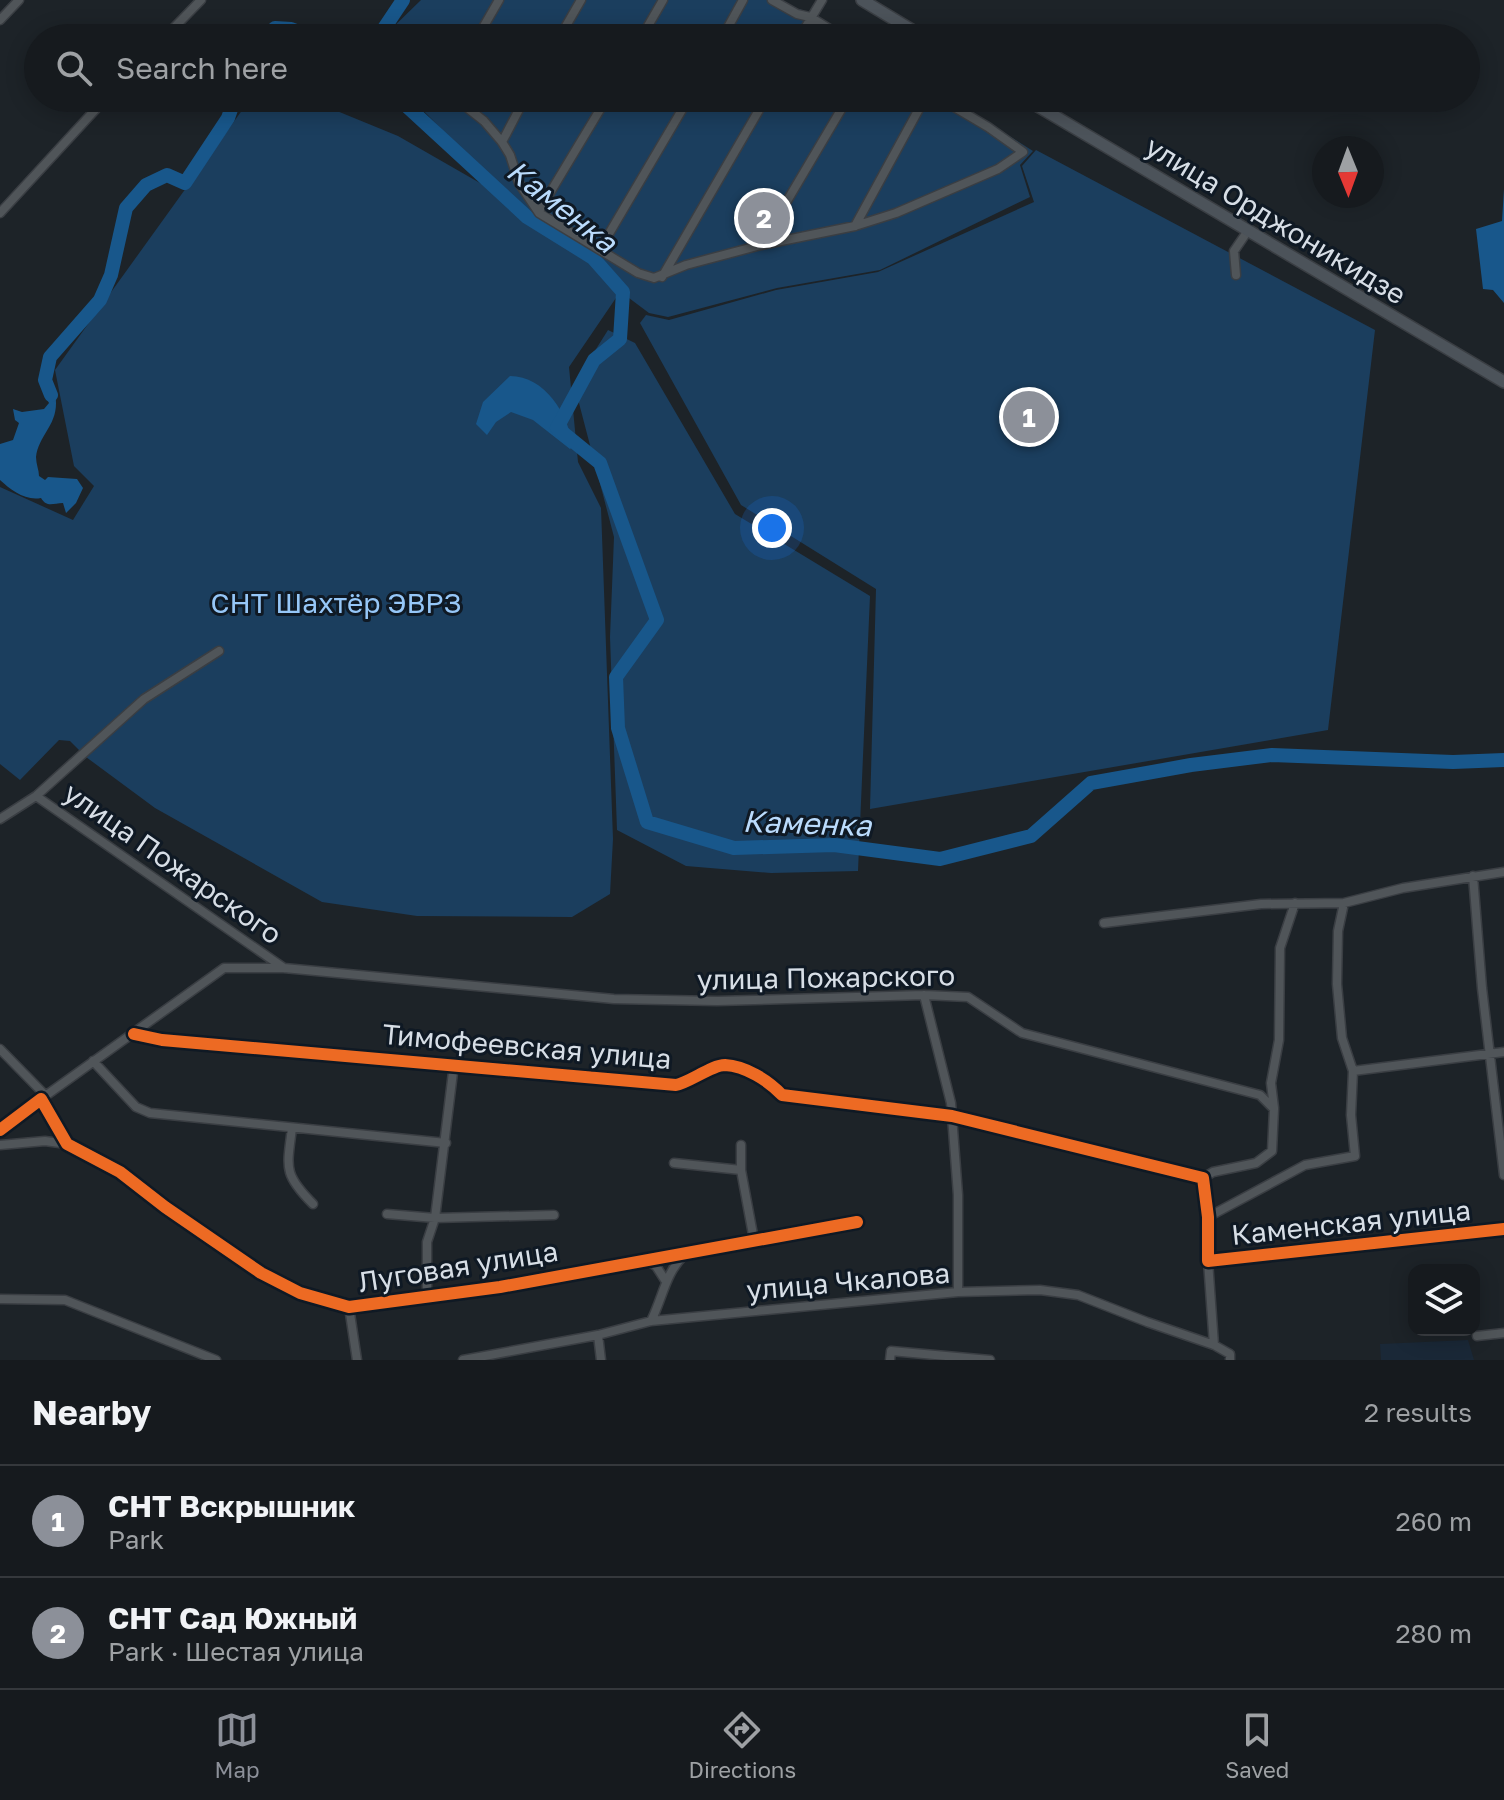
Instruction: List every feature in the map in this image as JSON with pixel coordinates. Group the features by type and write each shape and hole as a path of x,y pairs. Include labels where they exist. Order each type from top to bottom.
{"main road":[{"path":"862,0 902,24"},
{"name":"улица Орджоникидзе","path":"1047,112 1504,382"}],"street":[{"path":"0,20 19,0"},
{"path":"178,24 201,0"},
{"path":"485,24 499,0"},
{"path":"567,24 581,0"},
{"path":"649,24 663,0"},
{"path":"730,24 743,0"},
{"path":"772,0 821,24"},
{"path":"806,24 822,0"},
{"path":"0,213 93,112"},
{"path":"473,112 502,142 510,155 519,183 539,211 638,273 654,278 686,265 761,245 855,226 896,213 998,169 1023,152 963,112"},
{"path":"502,142 518,112"},
{"path":"539,211 599,112"},
{"path":"600,249 681,112"},
{"path":"662,277 758,112"},
{"path":"761,245 840,112"},
{"path":"855,226 917,112"},
{"path":"1236,275 1234,251 1247,232"},
{"path":"0,819 36,796 144,699 219,651"},
{"name":"улица Пожарского","path":"36,796 284,968"},
{"path":"1104,923 1261,904 1344,903 1504,872"},
{"path":"1473,876 1504,1175"},
{"path":"952,1116 1203,1178 1213,1172 1256,1163 1272,1151 1274,1109 1271,1083 1279,1040 1280,948 1295,903"},
{"path":"1208,1217 1305,1165 1355,1156 1351,1115 1353,1071 1342,1038 1337,984 1338,931 1344,903"},
{"name":"улица Пожарского","path":"44,1097 224,968 284,968 614,999 732,1001 924,995 968,997 1022,1033 1260,1095 1274,1109"},
{"path":"924,995 952,1116 958,1195 958,1292"},
{"name":"Тимофеевская улица","path":"134,1034 162,1040 676,1085 725,1065 756,1074 771,1083 782,1095 952,1116"},
{"path":"0,1049 44,1097 67,1144"},
{"path":"1353,1071 1504,1052"},
{"path":"93,1061 136,1107 150,1113 446,1143"},
{"path":"427,1296 427,1242 435,1218 454,1064"},
{"path":"0,1130 44,1097"},
{"path":"292,1128 287,1165 292,1183 313,1204"},
{"name":"Луговая улица","path":"0,1145 45,1141 67,1144 120,1172 261,1273 300,1293 349,1307 500,1287 857,1222"},
{"path":"741,1145 741,1170 754,1240"},
{"path":"674,1163 741,1170"},
{"name":"Каменская улица","path":"1203,1178 1208,1217 1208,1261 1504,1229"},
{"path":"387,1214 435,1218 554,1215"},
{"path":"651,1321 665,1280 684,1255"},
{"path":"646,1261 656,1266 665,1280"},
{"path":"1208,1261 1214,1345"},
{"name":"улица Чкалова","path":"463,1360 598,1335 651,1321 958,1292 1040,1290 1078,1295 1214,1345 1230,1357"},
{"path":"0,1299 65,1300 216,1360"},
{"path":"349,1307 357,1360"},
{"path":"1480,1336 1504,1333"},
{"path":"598,1335 601,1360"},
{"path":"890,1356 990,1360"}],"shaded area":[{"path":"1504,189 1504,303 1493,290 1483,289 1476,229 1502,221"},
{"path":"510,376 534,382 553,399 566,422 573,446 570,449 533,420 511,412 496,422 487,435 476,424 483,402"},
{"path":"41,377 52,384 56,401 53,419 38,448 39,476 45,480 48,477 77,479 83,488 76,503 66,513 63,503 48,504 41,498 24,496 0,480 0,444 13,440 19,423 15,420 13,409 22,412 44,409 49,403 41,387"},
{"path":"1468,1340 1474,1360 1381,1360 1380,1344"}],"green space":[{"path":"421,0 776,0 797,12 800,9 825,24 396,24"},
{"name":"СНТ Шахтёр ЭВРЗ","path":"241,112 339,112 398,136 513,202 425,112 971,112 1033,151 1020,165 1030,197 880,270 777,288 668,317 649,313 625,295 601,256 518,205 599,258 620,292 569,367 578,462 601,508 613,839 610,894 572,917 417,916 322,902 155,808 86,757 70,741 59,740 20,780 0,764 0,487 73,520 94,486 74,466 55,370"},
{"path":"1036,150 1375,330 1328,730 870,809 876,589 741,505 640,323 646,315 669,320 776,290 878,272 1034,202 1022,166"},
{"path":"608,330 635,343 735,514 870,596 858,871 771,873 686,866 617,830 610,637 614,537 574,384"}],"waterway":[{"path":"387,24 403,0"},
{"path":"51,395 45,380 50,357 100,300 111,275 126,208 146,185 167,175 185,183 230,112"},
{"name":"Каменка","path":"413,112 527,217 593,258 623,292 620,339 594,360 557,428 600,463 657,620 616,677 618,728 647,822 734,848 834,845 940,859 1031,836 1091,783 1191,765 1272,755 1453,762 1504,760"}],"cycle path":[{"path":"134,1034 162,1040 676,1085 714,1068 733,1066 756,1075 782,1095 952,1116 1203,1178 1208,1217 1208,1261 1504,1229"},
{"path":"0,1130 41,1099 67,1144 120,1172 261,1273 300,1293 349,1307 500,1287 857,1222"}],"place":[{"name":"СНТ Сад Южный","path":"764,218"},
{"name":"СНТ Вскрышник","path":"1029,417"}]}
